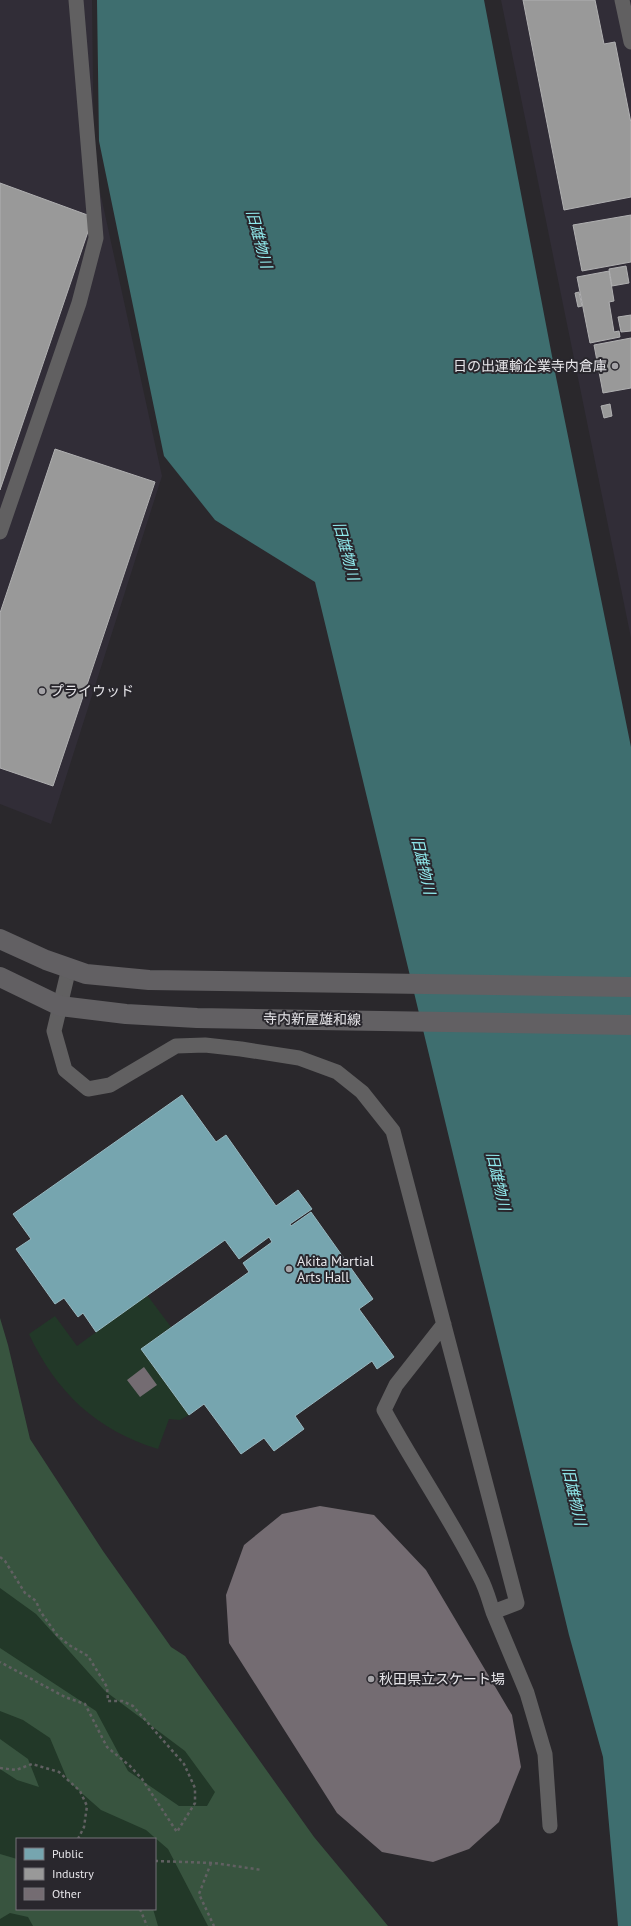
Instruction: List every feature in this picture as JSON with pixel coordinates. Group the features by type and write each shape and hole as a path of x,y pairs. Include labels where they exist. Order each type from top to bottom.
{"main road":[{"path":"0,939 46,960 86,974 149,980 631,987"},
{"name":"寺内新屋雄和線","path":"0,977 60,1006 126,1014 197,1018 631,1025"}],"street":[{"path":"0,532 80,303 96,238 76,0"},
{"path":"622,0 631,42"},
{"path":"69,968 54,1031 64,1070 88,1089 110,1085 176,1046 205,1045 299,1058 337,1072 362,1092 393,1131 517,1604 493,1612"},
{"path":"444,1324 396,1385 384,1410 408,1455 453,1528 481,1578 493,1612 527,1693 546,1754 550,1826"}],"path":[{"path":"0,1557 5,1561 25,1593 36,1601 40,1611 57,1635 69,1645 88,1656 107,1687 108,1701 122,1700 133,1706 184,1764 195,1788 195,1803 177,1832 142,1779 130,1766 107,1747 85,1704 65,1697 0,1662"},
{"path":"0,1768 16,1770 32,1764 59,1772 80,1791 87,1806 84,1827 78,1838"},
{"path":"156,1861 211,1863 262,1870"},
{"path":"211,1863 199,1894 214,1926"},
{"path":"140,1910 147,1926"}],"shaded area":[{"path":"0,0 92,0 94,164 162,476 51,824 0,804"},
{"path":"501,0 631,0 631,638"}],"green space":[{"path":"147,1295 171,1327 141,1349 189,1415 180,1420 169,1419 158,1449 115,1431 97,1420 80,1406 65,1391 52,1374 29,1334 55,1316 77,1346"},
{"path":"0,1318 8,1345 30,1439 103,1551 171,1647 185,1656 314,1837 388,1926 208,1926 168,1849 146,1830 101,1810 68,1781 50,1738 23,1720 0,1711 0,1648 96,1711 128,1771 179,1806 207,1806 215,1792 185,1751 105,1691 36,1614 0,1588"},
{"path":"0,1479 228,1765 277,1926 0,1926"},
{"path":"0,1739 28,1759 39,1787 17,1780 0,1769"},
{"path":"0,1854 16,1859 16,1910 153,1910 158,1926 33,1926 28,1917 10,1913 0,1919"}],"water":[{"name":"旧雄物川","path":"97,0 484,0 556,377 631,747 631,1926 618,1926 603,1757 569,1635 315,582 215,520 164,456 99,141"}],"building: Public":[{"path":"182,1095 216,1142 226,1135 276,1206 298,1190 312,1209 290,1224 291,1226 311,1212 373,1299 359,1309 394,1357 377,1369 372,1361 295,1416 304,1429 274,1451 264,1438 241,1454 204,1404 189,1415 141,1349 249,1272 243,1263 272,1242 269,1237 239,1259 225,1240 96,1332 83,1313 78,1317 64,1298 55,1304 16,1249 31,1239 13,1214"}],"building: Industry":[{"path":"523,0 595,0 604,44 615,42 631,123 631,197 564,210"},
{"path":"0,183 93,217 0,490"},
{"path":"631,215 631,262 582,271 573,225"},
{"path":"626,266 629,283 612,286 609,269"},
{"path":"609,271 614,301 609,302 614,332 619,331 620,337 590,343 577,277"},
{"path":"579,292 582,306 578,307 575,293"},
{"path":"631,315 631,331 621,332 618,317"},
{"name":"日の出運輸企業寺内倉庫","path":"631,338 631,388 603,393 594,345"},
{"path":"610,404 612,416 604,418 601,406"},
{"name":"プライウッド","path":"55,449 155,482 53,786 0,768 0,613"}],"building: Other":[{"path":"144,1367 157,1385 140,1397 127,1380"},
{"name":"秋田県立スケート場","path":"320,1506 374,1515 426,1570 512,1715 521,1767 499,1822 469,1849 433,1862 382,1852 337,1813 229,1643 226,1595 244,1545 282,1514"}],"place":[{"name":"日の出運輸企業寺内倉庫","path":"615,366"},
{"name":"プライウッド","path":"42,691"},
{"name":"Akita Martial Arts Hall","path":"289,1269"},
{"name":"秋田県立スケート場","path":"371,1679"}]}
